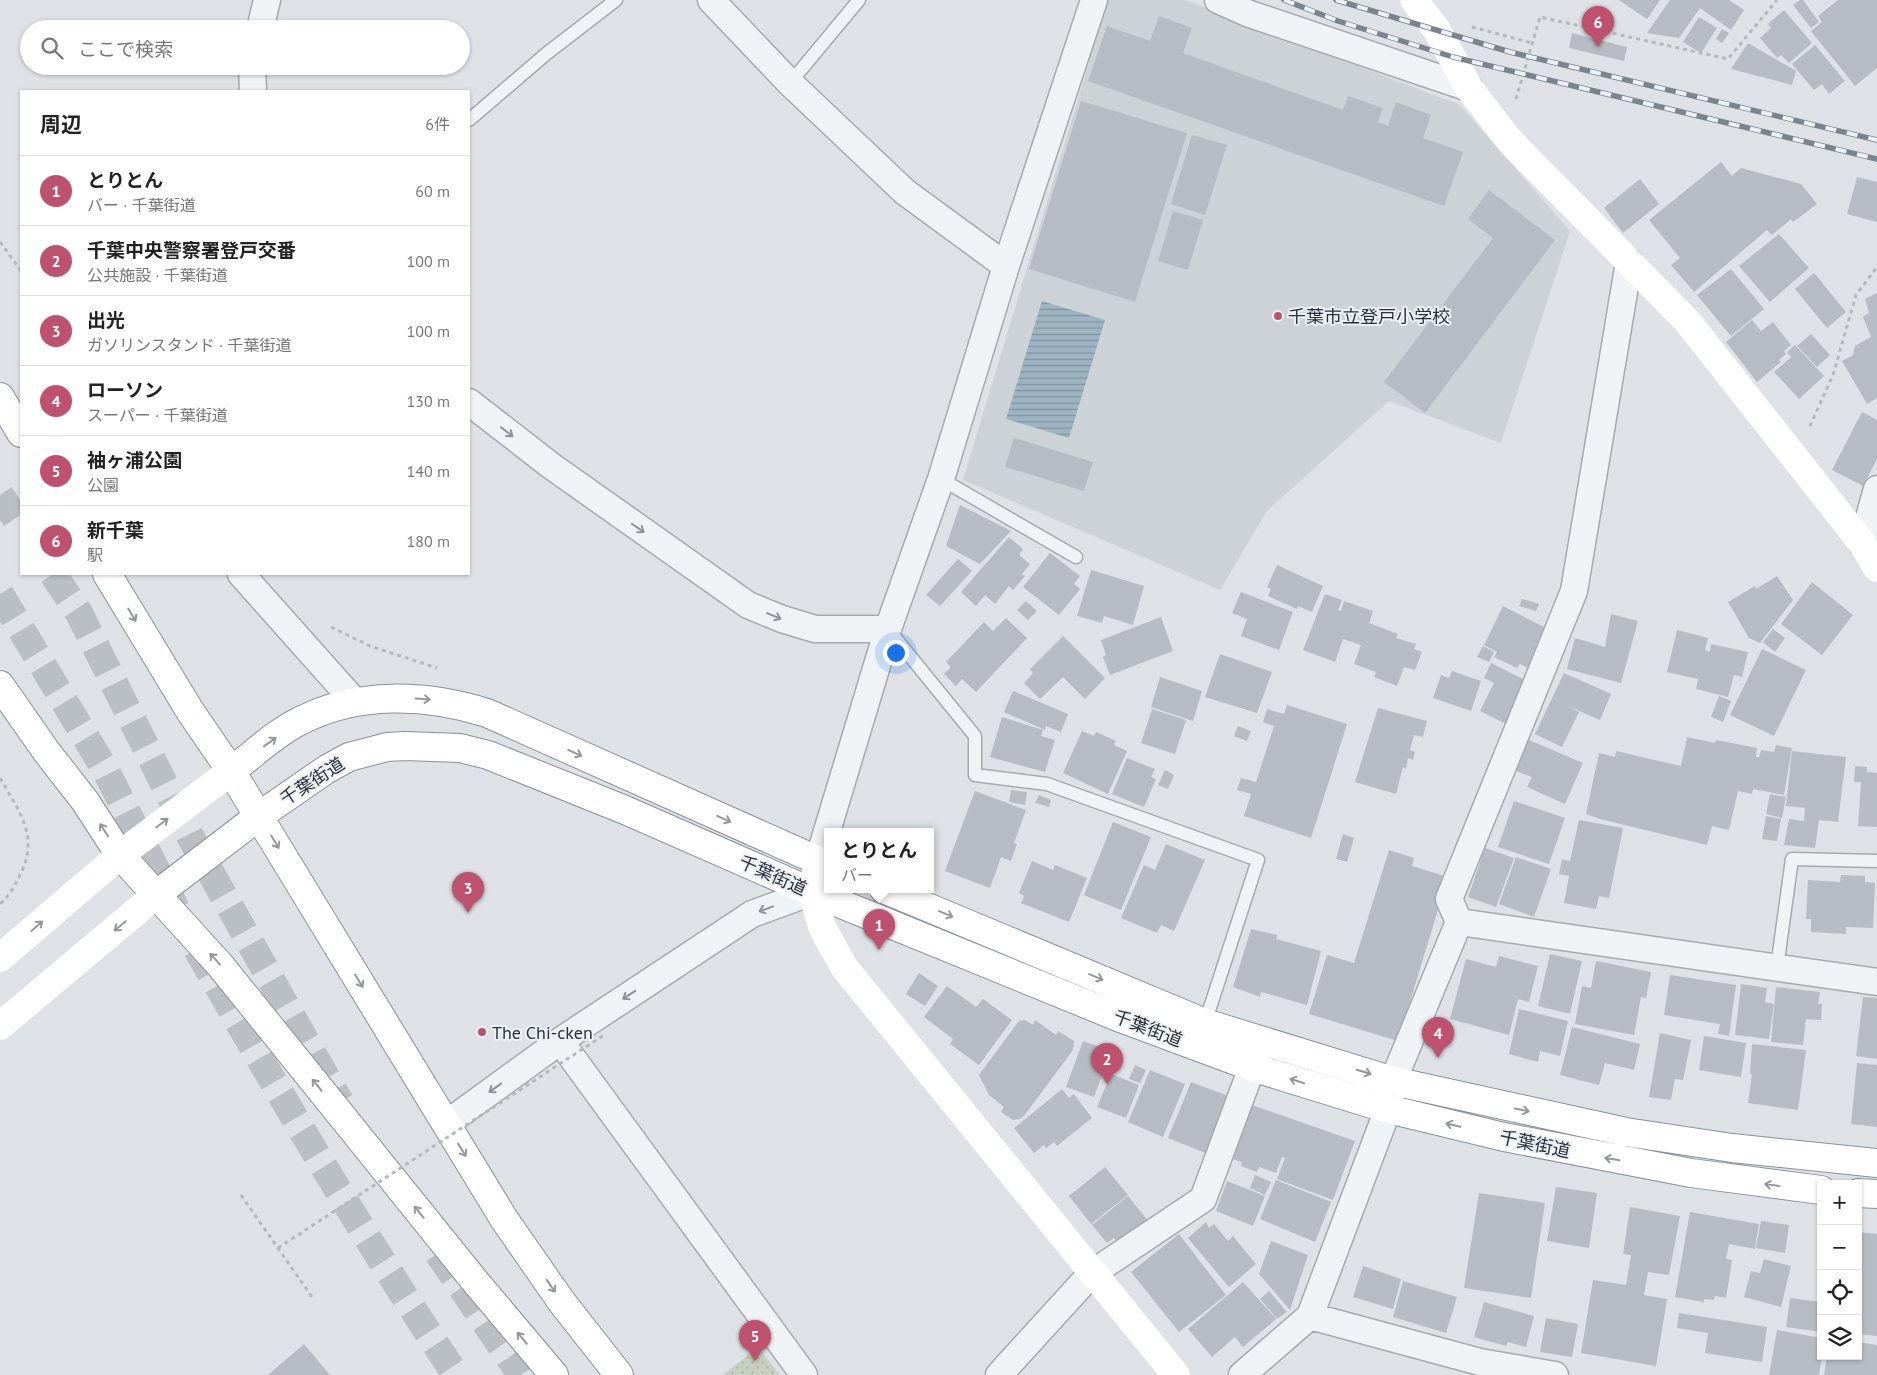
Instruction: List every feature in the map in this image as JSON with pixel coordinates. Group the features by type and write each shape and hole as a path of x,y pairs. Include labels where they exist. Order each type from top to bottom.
{"main road":[{"path":"1420,8 1453,57 1468,88 1505,135 1687,321 1862,544 1877,568"},
{"path":"107,575 190,711 259,816 510,1227 561,1301 619,1375"},
{"path":"0,684 46,751 85,801 120,855 220,965 550,1374"},
{"name":"千葉街道","path":"0,958 120,855 298,722 330,709 356,702 404,698 427,699 487,713 823,863"},
{"name":"千葉街道","path":"0,1026 157,894 259,816 327,769 349,757 371,751 405,746 460,748 488,755 625,810 812,892 1123,1019 1257,1054 1393,1081 1626,1132 1732,1148 1877,1163"},
{"path":"823,863 812,892 823,929 844,967 1091,1274 1176,1375"},
{"name":"千葉街道","path":"894,893 1205,1022 1257,1054 1388,1109 1504,1137 1601,1157 1792,1188 1817,1190"},
{"path":"1862,1193 1877,1194"}],"street":[{"path":"262,20 267,0"},
{"path":"711,0 790,83 905,192 1006,266"},
{"path":"833,828 888,629 941,479 1006,266 1094,0"},
{"path":"1218,0 1248,13 1468,88"},
{"path":"252,75 253,90"},
{"path":"1242,1375 1310,1316 1388,1109 1393,1081 1459,922 1448,899 1574,591 1629,262"},
{"path":"470,403 550,466 748,605 782,619 815,629 888,629"},
{"path":"1862,544 1877,489"},
{"path":"242,575 356,702"},
{"path":"446,1124 560,1041 752,914 812,892"},
{"path":"1459,922 1877,982"},
{"path":"560,1041 804,1375"},
{"path":"999,1375 1091,1274 1203,1198 1257,1054"},
{"path":"1310,1316 1485,1369 1555,1375"}],"lane":[{"path":"470,119 546,54 616,0"},
{"path":"790,83 859,0"},
{"path":"941,479 1076,557"},
{"path":"888,629 976,736 976,775 1047,784 1258,860 1205,1022"},
{"path":"1777,967 1792,859 1877,861"}],"path":[{"path":"1505,135 1540,16 1728,59 1777,0"},
{"path":"1420,8 1532,43"},
{"path":"0,242 20,270"},
{"path":"1795,458 1833,375 1856,295 1877,267"},
{"path":"0,778 20,812 30,842 25,866 10,895 0,904"},
{"path":"278,1248 604,1035"},
{"path":"241,1195 312,1297"}],"shaded area":[{"name":"千葉市立登戸小学校","path":"1108,0 1186,0 1460,105 1570,231 1501,443 1389,401 1267,511 1220,590 963,480"}],"green space":[{"path":"758,1347 780,1375 723,1375"}],"water":[{"path":"1042,301 1105,320 1069,438 1006,419"}],"building":[{"path":"1619,0 1660,0 1647,19"},
{"path":"1670,0 1729,0 1744,10 1731,30 1700,8 1679,38 1647,33"},
{"path":"1803,0 1819,22 1811,28 1793,5"},
{"path":"1838,0 1877,0 1877,68 1855,86 1811,31 1822,22 1818,16"},
{"path":"1784,10 1812,43 1789,63 1781,55 1777,58 1760,38 1771,28 1768,24"},
{"path":"1159,16 1192,28 1183,53 1343,110 1348,96 1383,108 1378,122 1388,126 1396,102 1431,115 1423,138 1463,152 1444,206 1088,81 1107,26 1150,41"},
{"path":"1699,17 1717,28 1701,53 1683,42"},
{"path":"1722,29 1729,33 1722,43 1716,39"},
{"path":"1572,33 1627,47 1624,61 1569,48"},
{"path":"1748,43 1796,71 1792,85 1731,69"},
{"path":"1815,45 1845,81 1829,94 1822,84 1814,90 1792,64"},
{"path":"1081,101 1187,133 1135,302 1029,269"},
{"path":"1192,135 1227,145 1205,215 1171,204"},
{"path":"1721,162 1732,176 1741,168 1801,184 1817,204 1793,222 1791,219 1772,235 1767,230 1694,292 1671,265 1680,258 1649,220"},
{"path":"1857,177 1877,182 1877,222 1847,214"},
{"path":"1640,179 1659,204 1623,233 1604,208"},
{"path":"1489,190 1555,240 1425,413 1384,382 1493,238 1468,219"},
{"path":"1173,211 1203,220 1188,270 1158,261"},
{"path":"1779,234 1809,268 1770,302 1739,266"},
{"path":"1731,269 1764,309 1731,336 1697,295"},
{"path":"1814,273 1846,312 1827,328 1795,289"},
{"path":"1877,293 1877,398 1867,404 1842,361 1853,355 1855,346 1871,337 1863,317 1869,313 1865,299"},
{"path":"1752,320 1761,331 1773,322 1791,345 1784,351 1786,354 1779,360 1781,362 1757,382 1726,342"},
{"path":"1811,334 1830,355 1817,367 1797,346"},
{"path":"1795,345 1824,376 1799,399 1774,372 1791,357 1787,352"},
{"path":"1862,412 1877,420 1877,459 1863,486 1832,470"},
{"path":"1014,438 1093,462 1084,491 1005,467"},
{"path":"960,505 1011,531 980,564 946,546"},
{"path":"1009,537 1023,549 1019,555 1030,564 1022,574 1025,576 1013,590 1009,586 995,604 985,595 976,606 961,592"},
{"path":"1050,553 1080,576 1074,584 1080,589 1059,615 1023,587"},
{"path":"958,559 972,571 940,606 926,595"},
{"path":"1277,565 1323,586 1312,612 1298,606 1297,609 1268,596 1271,589 1267,587"},
{"path":"1091,570 1144,586 1133,625 1104,616 1102,623 1077,616"},
{"path":"1777,576 1793,600 1760,643 1749,638 1728,602 1755,586 1756,589"},
{"path":"1812,582 1853,615 1822,655 1781,624"},
{"path":"1241,592 1293,612 1279,650 1241,636 1247,619 1232,613"},
{"path":"1325,594 1342,600 1338,610 1341,611 1344,601 1373,611 1369,623 1398,634 1396,638 1416,644 1414,649 1422,652 1415,670 1404,667 1397,686 1374,677 1376,672 1354,664 1361,645 1343,639 1335,662 1303,650"},
{"path":"1522,599 1539,604 1536,611 1519,606"},
{"path":"1026,601 1037,611 1028,620 1017,610"},
{"path":"1503,606 1550,630 1530,669 1520,664 1517,668 1494,657 1497,652 1484,645"},
{"path":"1611,614 1638,621 1621,683 1567,669 1575,638 1605,647"},
{"path":"1161,617 1173,651 1110,675 1103,657 1106,655 1101,640"},
{"path":"1006,618 1027,638 976,692 962,679 956,686 944,674 951,667 946,662 984,622 993,631"},
{"path":"1773,629 1785,638 1775,652 1763,642"},
{"path":"1677,630 1708,638 1705,650 1710,652 1711,644 1748,652 1742,677 1734,675 1728,697 1696,689 1698,679 1667,672"},
{"path":"1063,636 1105,678 1085,699 1063,677 1040,699 1024,683 1033,673 1030,669"},
{"path":"1483,646 1494,652 1489,662 1477,657"},
{"path":"1762,649 1806,670 1774,736 1730,715"},
{"path":"1220,654 1272,672 1257,713 1205,697"},
{"path":"1491,663 1529,682 1508,725 1480,711 1494,683 1484,678"},
{"path":"1452,671 1481,681 1471,711 1433,698 1441,675 1449,678"},
{"path":"1564,673 1611,694 1600,720 1568,706 1579,712 1562,747 1535,734"},
{"path":"1160,677 1202,691 1193,721 1151,707"},
{"path":"1013,691 1068,714 1061,732 1046,726 1045,730 1004,712"},
{"path":"1719,696 1731,701 1723,722 1711,717"},
{"path":"1287,705 1347,724 1311,838 1244,816 1251,794 1237,790 1241,778 1256,782 1274,726 1263,722 1267,709 1284,714"},
{"path":"1378,708 1427,721 1423,737 1414,735 1410,750 1415,752 1413,760 1408,758 1406,769 1403,767 1396,794 1355,782"},
{"path":"1152,709 1186,720 1175,754 1141,743"},
{"path":"1002,717 1043,730 1041,736 1055,740 1045,772 990,757"},
{"path":"1238,726 1251,731 1247,741 1234,736"},
{"path":"1082,731 1094,736 1096,732 1116,741 1114,745 1127,751 1108,794 1063,773"},
{"path":"1687,737 1715,743 1716,740 1757,748 1756,757 1759,757 1761,750 1774,752 1776,745 1792,748 1784,795 1753,789 1752,794 1738,791 1729,830 1712,826 1707,845 1586,814 1599,753 1615,757 1616,751 1681,766"},
{"path":"1529,740 1583,763 1565,804 1527,787 1532,777 1516,771"},
{"path":"1792,751 1846,757 1838,822 1819,820 1815,848 1784,845 1789,819 1804,821 1805,808 1786,806"},
{"path":"1127,758 1155,769 1151,777 1156,779 1144,807 1112,794"},
{"path":"1855,766 1867,767 1867,772 1877,773 1877,827 1858,826 1861,782 1854,782"},
{"path":"1165,770 1174,775 1168,789 1158,785"},
{"path":"1011,790 1027,792 1025,805 1009,802"},
{"path":"975,791 1026,810 1014,843 1017,844 1011,861 1001,857 990,888 945,871"},
{"path":"1770,794 1786,797 1782,818 1766,814"},
{"path":"1039,795 1051,800 1049,807 1035,803"},
{"path":"1514,801 1565,818 1549,864 1498,847"},
{"path":"1766,816 1781,819 1777,841 1762,839"},
{"path":"1579,820 1623,828 1609,898 1599,896 1596,909 1564,903 1569,876 1559,874 1562,859 1570,861"},
{"path":"1113,822 1151,837 1121,910 1084,895"},
{"path":"1343,834 1354,838 1347,862 1336,859"},
{"path":"1166,844 1205,860 1174,931 1161,925 1157,933 1121,918 1144,865 1155,870"},
{"path":"1485,848 1514,858 1496,907 1468,897"},
{"path":"1389,850 1414,858 1412,866 1448,877 1398,1041 1309,1014 1327,955 1354,963"},
{"path":"1516,857 1551,869 1534,917 1499,904"},
{"path":"1032,861 1053,870 1055,865 1087,878 1069,922 1021,903 1024,896 1019,893"},
{"path":"1841,875 1865,876 1865,882 1875,883 1873,928 1846,927 1846,934 1811,932 1811,919 1806,919 1808,880 1840,882"},
{"path":"1251,929 1277,935 1276,939 1321,951 1307,1005 1261,992 1260,997 1233,987"},
{"path":"1550,954 1582,961 1570,1014 1538,1006"},
{"path":"1499,956 1538,966 1529,1002 1518,999 1509,1035 1450,1019 1466,959 1496,967"},
{"path":"1596,961 1651,972 1646,998 1641,997 1634,1035 1575,1024 1582,986 1591,988"},
{"path":"919,973 938,986 925,1006 906,994"},
{"path":"1670,975 1736,985 1729,1036 1718,1034 1720,1024 1664,1015"},
{"path":"1741,984 1767,988 1765,1002 1774,1004 1769,1039 1735,1035"},
{"path":"947,986 976,1007 983,999 1012,1020 979,1065 950,1044 953,1039 924,1017"},
{"path":"1776,987 1820,992 1818,1004 1822,1004 1821,1020 1806,1019 1803,1045 1771,1042"},
{"path":"1863,997 1877,998 1877,1059 1856,1056"},
{"path":"1519,1009 1568,1021 1560,1056 1540,1051 1538,1062 1509,1054"},
{"path":"1025,1020 1033,1025 1035,1020 1056,1035 1058,1031 1074,1041 1073,1050 1024,1116 1013,1120 1001,1112 1004,1107 989,1095 979,1075 1019,1021"},
{"path":"1572,1027 1640,1044 1634,1070 1605,1063 1599,1085 1560,1075"},
{"path":"1660,1033 1691,1040 1683,1080 1675,1079 1671,1100 1649,1097"},
{"path":"1704,1036 1746,1043 1741,1077 1699,1070"},
{"path":"1083,1041 1111,1051 1094,1097 1066,1087"},
{"path":"1752,1044 1806,1050 1798,1110 1748,1103 1752,1074 1750,1074"},
{"path":"1857,1063 1877,1065 1877,1127 1851,1124"},
{"path":"1135,1065 1146,1070 1140,1083 1129,1079"},
{"path":"1150,1070 1185,1084 1163,1137 1128,1122"},
{"path":"1111,1074 1139,1085 1126,1118 1097,1107"},
{"path":"1191,1082 1231,1097 1208,1154 1168,1138"},
{"path":"1062,1089 1069,1098 1074,1094 1092,1118 1057,1146 1054,1142 1046,1148 1044,1145 1034,1153 1014,1128"},
{"path":"1252,1105 1355,1141 1333,1200 1277,1179 1285,1158 1282,1157 1276,1173 1259,1167 1257,1172 1241,1166 1242,1162 1232,1159"},
{"path":"1105,1167 1128,1195 1091,1224 1069,1196"},
{"path":"1255,1175 1271,1182 1265,1195 1250,1188"},
{"path":"1276,1180 1331,1202 1315,1242 1260,1219"},
{"path":"1227,1181 1265,1196 1253,1226 1216,1211"},
{"path":"1556,1187 1597,1193 1589,1248 1547,1241"},
{"path":"1479,1193 1545,1203 1531,1298 1464,1288"},
{"path":"1128,1196 1149,1222 1119,1245 1114,1238 1107,1243 1092,1225"},
{"path":"1630,1207 1680,1216 1669,1275 1648,1272 1644,1295 1667,1299 1656,1366 1581,1353 1593,1280 1626,1285 1631,1255 1623,1254"},
{"path":"1690,1212 1759,1224 1755,1249 1729,1244 1726,1259 1732,1260 1726,1298 1715,1296 1714,1300 1704,1299 1704,1302 1675,1297"},
{"path":"1761,1221 1789,1225 1785,1253 1756,1248"},
{"path":"1206,1222 1209,1228 1214,1224 1228,1241 1233,1236 1256,1264 1229,1287 1188,1238"},
{"path":"1862,1232 1877,1234 1877,1336 1862,1334"},
{"path":"1179,1234 1226,1295 1179,1332 1131,1272"},
{"path":"1271,1241 1308,1255 1290,1310 1259,1274"},
{"path":"1764,1259 1791,1266 1781,1307 1744,1297 1751,1271 1760,1273"},
{"path":"1363,1266 1401,1279 1393,1309 1353,1297"},
{"path":"1403,1281 1457,1297 1446,1333 1393,1317"},
{"path":"1243,1282 1276,1319 1243,1347 1235,1337 1212,1357 1188,1329"},
{"path":"1269,1291 1287,1312 1277,1319 1260,1299"},
{"path":"1790,1298 1817,1301 1817,1331 1786,1327"},
{"path":"1484,1302 1534,1316 1526,1347 1508,1342 1506,1346 1474,1337"},
{"path":"1679,1313 1767,1327 1762,1362 1705,1353 1708,1333 1677,1328"},
{"path":"1546,1318 1578,1324 1572,1357 1540,1352"},
{"path":"1777,1330 1817,1337 1817,1360 1821,1360 1819,1375 1769,1375"},
{"path":"1862,1343 1877,1345 1877,1375 1824,1375 1826,1360 1862,1360"},
{"path":"304,1344 330,1375 268,1375"}],"tunnel":[{"path":"0,495 20,525"},
{"path":"54,575 79,613 190,836 340,1102"},
{"path":"0,594 106,771 176,909"},
{"path":"197,949 322,1164 456,1375"},
{"path":"438,1253 521,1375"}],"railway":[{"path":"1284,0 1338,21 1453,57 1877,159"},
{"path":"1336,0 1510,52 1877,140"}],"place":[{"name":"新千葉","path":"1598,47"},
{"name":"千葉市立登戸小学校","path":"1278,316"},
{"name":"出光","path":"468,913"},
{"name":"とりとん","path":"879,950"},
{"name":"The Chi-cken","path":"482,1032"},
{"name":"ローソン","path":"1438,1058"},
{"name":"千葉中央警察署登戸交番","path":"1107,1084"},
{"name":"袖ヶ浦公園","path":"755,1361"}]}
